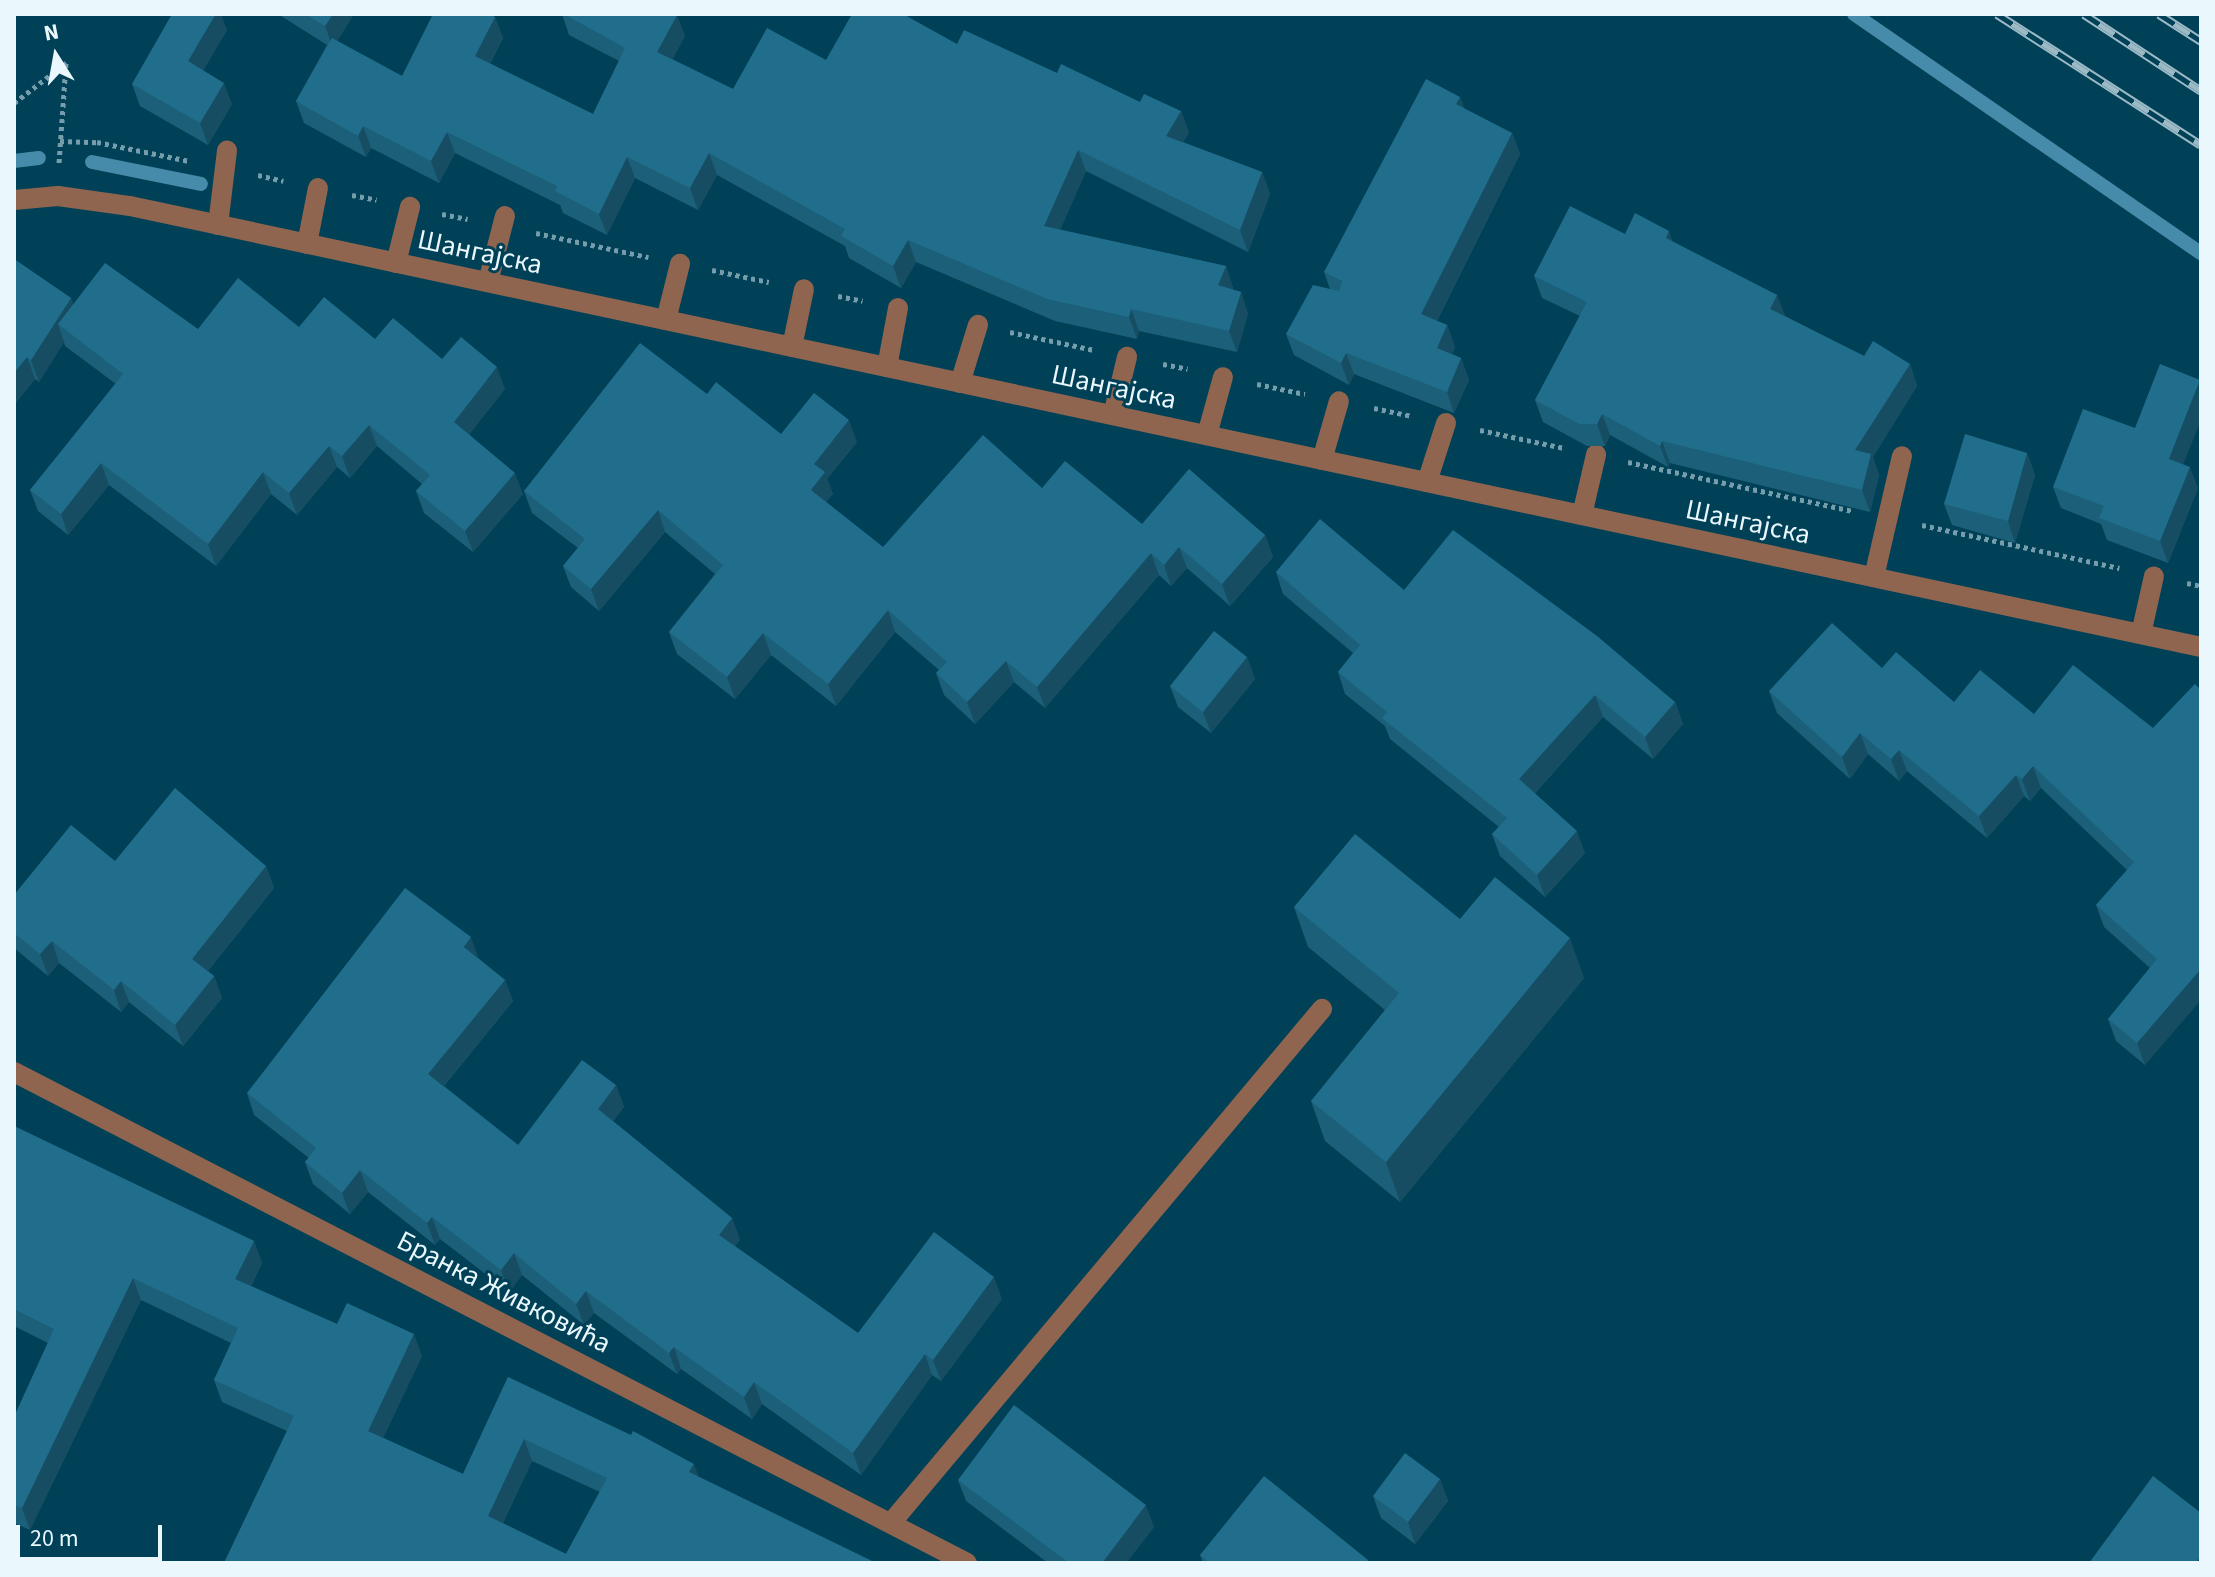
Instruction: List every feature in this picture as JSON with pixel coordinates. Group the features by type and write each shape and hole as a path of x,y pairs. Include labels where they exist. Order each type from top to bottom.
{"street":[{"path":"218,225 227,151"},
{"path":"307,244 318,188"},
{"name":"Шангајска","path":"14,200 58,196 218,225 2201,647"},
{"path":"396,263 410,207"},
{"path":"488,282 505,216"},
{"path":"666,320 680,264"},
{"path":"792,347 804,289"},
{"path":"887,367 898,308"},
{"path":"960,383 978,325"},
{"path":"1113,415 1127,357"},
{"path":"1207,435 1223,377"},
{"path":"1322,460 1339,401"},
{"path":"1427,482 1446,423"},
{"path":"1582,515 1596,455"},
{"path":"1874,577 1902,456"},
{"path":"2141,634 2154,576"},
{"path":"891,1523 1322,1009"},
{"name":"Бранка Живковића","path":"14,1072 967,1563"}],"path":[{"path":"14,103 66,63 58,196"},
{"path":"60,141 97,142"}],"building":[{"path":"172,14 216,14 188,61 224,83 200,123 132,84"},
{"path":"305,14 333,14 325,26"},
{"path":"433,14 490,14 495,17 475,56 593,114 625,48 564,14 676,14 657,52 733,89 767,28 826,60 852,14 903,14 957,44 964,30 1057,73 1061,64 1140,102 1144,94 1181,111 1166,136 1262,172 1240,230 1078,150 1044,226 1226,266 1218,285 1241,292 1229,331 1131,309 1129,317 1047,299 908,240 893,266 841,236 845,229 709,153 690,188 627,157 599,214 555,191 557,186 447,132 431,161 363,126 358,136 296,101 332,38 402,76"},
{"path":"1426,79 1460,97 1456,104 1512,133 1421,314 1447,325 1437,348 1461,358 1447,392 1346,353 1341,363 1286,334 1313,285 1339,291 1342,281 1324,272"},
{"path":"1570,206 1625,234 1635,213 1669,231 1666,238 1777,295 1770,309 1864,356 1873,341 1910,364 1855,450 1871,454 1862,490 1662,441 1660,446 1602,414 1597,424 1579,424 1535,400 1587,302 1534,276"},
{"path":"14,259 71,298 31,360 27,357 14,373"},
{"path":"105,263 198,329 238,278 299,327 324,297 375,339 393,318 442,359 461,337 497,367 454,422 515,473 465,531 416,491 430,475 369,425 342,456 329,446 289,493 263,472 208,544 101,463 61,514 30,490 123,374 58,324"},
{"path":"640,343 707,394 716,382 781,434 814,393 849,420 814,464 825,472 811,490 883,547 983,435 1042,488 1065,461 1142,524 1189,469 1265,535 1222,584 1179,547 1164,565 1151,553 1037,687 1006,661 967,702 936,673 947,662 888,610 828,684 763,633 727,677 669,632 723,565 658,510 591,589 563,566 585,539 524,491"},
{"path":"2160,364 2200,380 2169,459 2190,467 2160,541 2099,518 2104,506 2053,487 2083,409 2135,428"},
{"path":"1965,434 2027,453 2008,521 1944,504"},
{"path":"1320,519 1404,590 1453,530 1597,636 1675,702 1645,737 1595,695 1519,779 1577,831 1537,875 1492,834 1507,818 1382,718 1387,712 1338,672 1360,645 1276,572"},
{"path":"1832,623 1882,668 1896,652 1954,702 1980,670 2034,714 2073,665 2153,728 2195,684 2201,690 2201,969 2137,1043 2108,1019 2157,959 2096,905 2134,862 2033,766 2022,779 2016,775 1979,816 1899,750 1891,759 1860,733 1842,757 1769,691"},
{"path":"1214,631 1247,657 1203,712 1170,686"},
{"path":"175,788 266,866 192,959 214,976 175,1025 121,981 114,990 52,941 40,954 14,933 14,895 71,825 115,861"},
{"path":"1355,834 1460,919 1495,877 1570,938 1386,1162 1311,1101 1399,993 1294,907"},
{"path":"405,888 471,937 464,947 505,980 428,1074 518,1145 582,1060 616,1085 598,1109 732,1218 719,1235 858,1333 934,1232 994,1277 933,1360 925,1354 853,1453 754,1382 744,1397 674,1347 669,1353 586,1291 576,1304 514,1253 501,1270 432,1217 427,1223 360,1170 342,1193 305,1162 316,1148 247,1093"},
{"path":"14,1126 254,1241 235,1279 337,1324 347,1303 414,1334 368,1431 463,1474 508,1377 631,1435 633,1431 694,1464 689,1472 876,1563 224,1563 294,1416 214,1380 238,1328 133,1278 22,1508 14,1505 14,1417 54,1329 14,1309","holes":["524,1439 607,1478 566,1554 488,1516"]},
{"path":"1014,1405 1146,1505 1102,1563 1069,1563 958,1480"},
{"path":"1405,1453 1440,1479 1408,1522 1373,1496"},
{"path":"1264,1476 1368,1560 1366,1563 1210,1563 1200,1555"},
{"path":"2153,1476 2201,1513 2201,1556 2196,1563 2089,1563"}],"waterway":[{"path":"1854,14 2201,253"},
{"path":"14,161 39,158"},
{"path":"92,162 201,184"}],"railway":[{"path":"1997,14 2201,145"},
{"path":"2084,14 2201,91"},
{"path":"2159,14 2201,41"}]}
